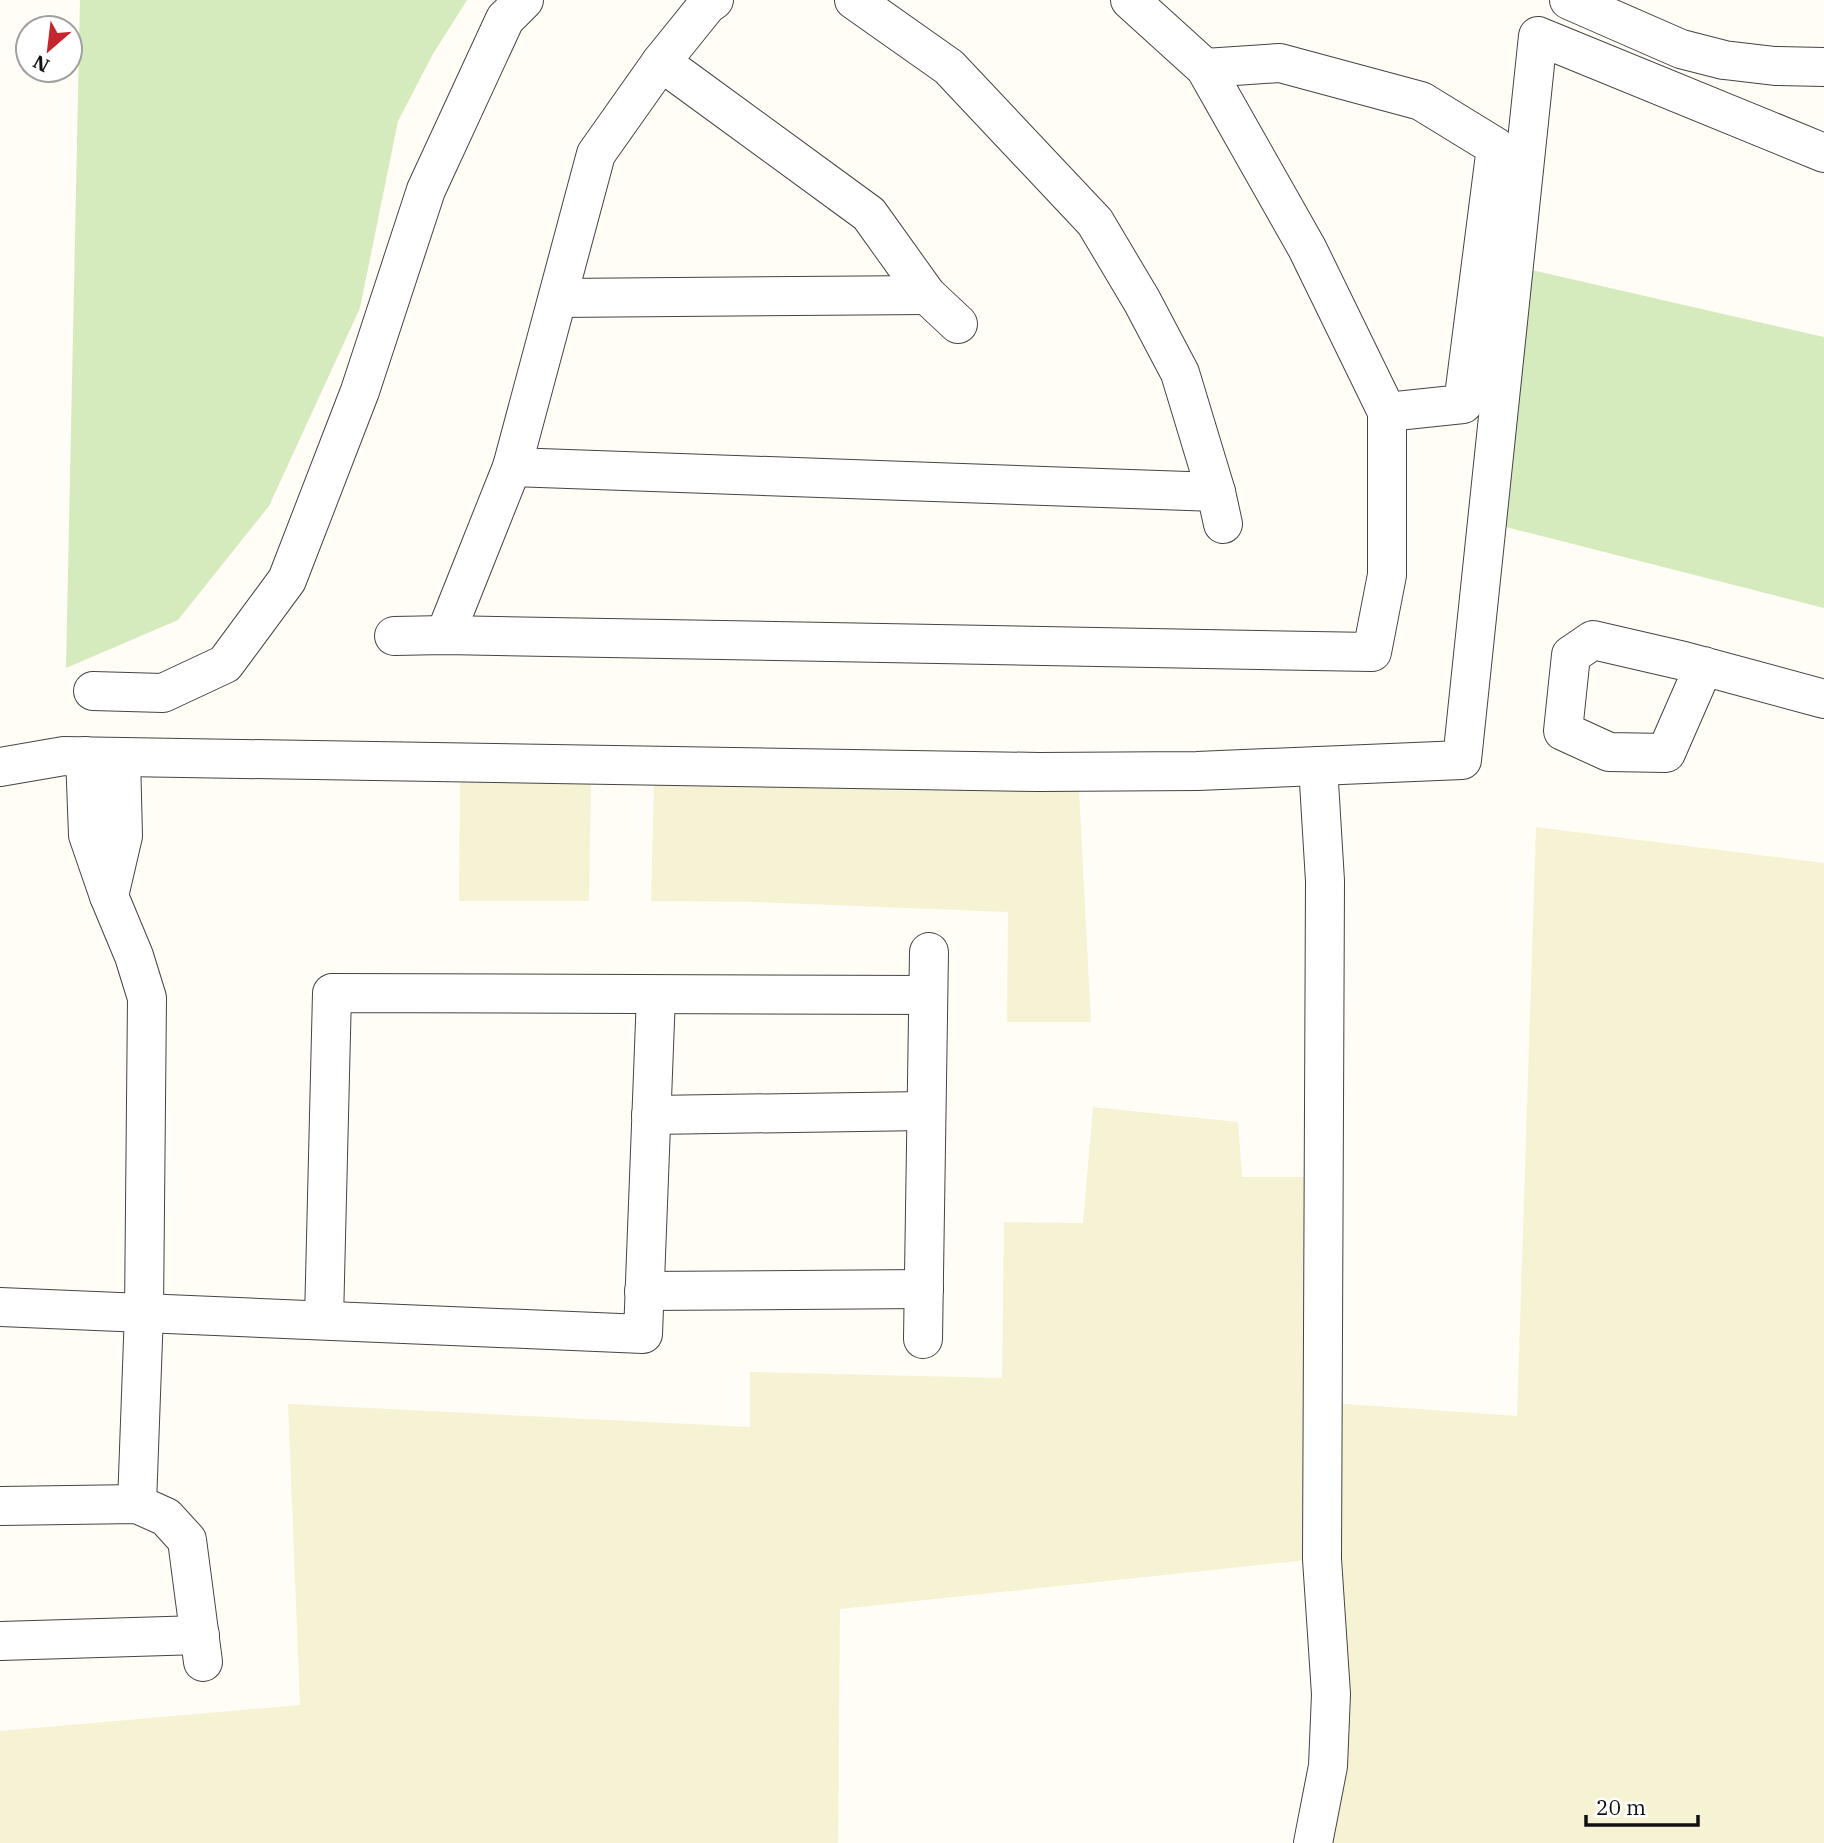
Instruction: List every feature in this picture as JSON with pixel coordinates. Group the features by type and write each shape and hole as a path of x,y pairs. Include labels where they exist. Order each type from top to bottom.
{"street":[{"path":"93,691 163,692 225,664 287,580 360,391 426,190 505,19 524,0"},
{"path":"446,635 512,467 596,154 661,62 714,0"},
{"path":"512,467 1219,508 1180,373 1142,301 1094,222 949,67 854,0"},
{"path":"394,636 1372,652 1387,575 1387,412 1307,248 1205,68 1130,0"},
{"path":"1569,0 1681,49 1724,60 1775,66 1824,67"},
{"path":"0,768 64,755 1039,772 1197,771 1462,760 1538,36 1824,153"},
{"path":"661,62 869,214 927,295 958,324"},
{"path":"1205,68 1280,63 1319,73 1421,101 1496,147 1463,404 1387,412"},
{"path":"558,298 927,295"},
{"path":"1703,666 1824,699"},
{"path":"103,756 88,835 147,998 144,1312 137,1504"},
{"path":"1313,1843 1328,1766 1331,1694 1322,1559 1325,881 1318,766"},
{"path":"923,1339 929,951"},
{"path":"324,1320 332,993 928,995"},
{"path":"0,1307 643,1334 656,995"},
{"path":"651,1115 926,1111"},
{"path":"645,1291 924,1289"},
{"path":"0,1506 137,1504 166,1517 187,1539 202,1648 0,1641"}],"shaded area":[{"path":"460,774 591,778 589,901 459,901"},
{"path":"654,780 1079,788 1091,1022 1007,1022 1008,912 756,902 651,901"},
{"path":"1536,827 1824,863 1824,1843 1328,1843 1333,1403 1517,1416"},
{"path":"1093,1107 1238,1122 1242,1177 1310,1177 1307,1560 840,1609 838,1843 0,1843 0,1731 300,1705 288,1404 750,1427 750,1372 1002,1378 1004,1222 1083,1223"}],"green space":[{"path":"80,0 467,0 433,54 398,121 360,308 269,506 178,620 66,668 78,84 84,84 84,14 80,14"},
{"path":"1523,268 1824,337 1824,608 1498,525"}]}
